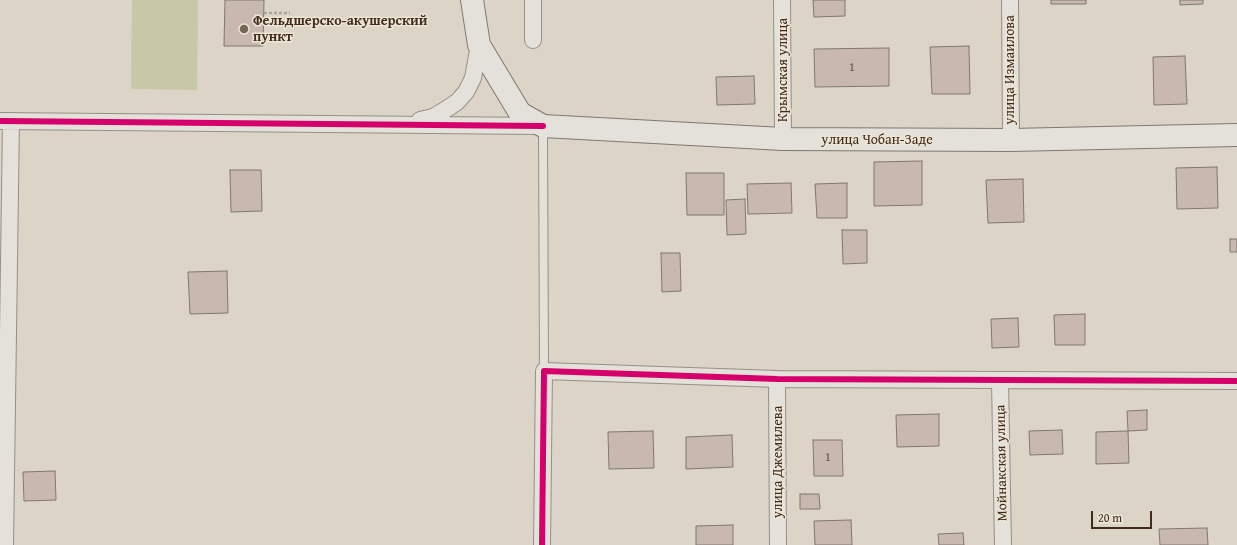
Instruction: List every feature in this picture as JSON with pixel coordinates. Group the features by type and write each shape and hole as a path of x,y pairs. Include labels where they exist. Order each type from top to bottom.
{"main road":[{"path":"472,0 479,45"},
{"name":"улица Чобан-Заде","path":"479,45 520,113 543,126 783,139 1011,140 1237,135"}],"street":[{"path":"533,0 533,40"},
{"name":"Крымская улица","path":"782,0 783,139"},
{"name":"улица Измаилова","path":"1010,0 1011,140"},
{"path":"401,124 433,117 457,102 466,92 473,78 479,45"},
{"path":"5,545 5,121 543,126"},
{"path":"542,545 544,371 777,379 1237,381"},
{"name":"улица Джемилева","path":"777,379 778,545"},
{"name":"Мойнакская улица","path":"1000,380 1003,545"}],"lane":[{"path":"543,126 544,371"}],"path":[{"path":"264,13 290,13"}],"green space":[{"path":"132,0 198,0 197,90 131,89"}],"building":[{"name":"Фельдшерско-акушерский пункт","path":"225,0 264,0 263,46 224,46"},
{"path":"813,0 845,0 845,16 814,17"},
{"path":"1051,0 1086,0 1086,4 1051,4"},
{"path":"1180,0 1203,0 1203,4 1180,5"},
{"path":"969,46 970,94 932,94 930,47"},
{"path":"889,48 889,86 815,87 814,49"},
{"path":"1185,56 1187,104 1154,105 1153,57"},
{"path":"754,76 755,104 717,105 716,77"},
{"path":"922,161 922,205 874,206 874,162"},
{"path":"1217,167 1218,208 1177,209 1176,168"},
{"path":"230,170 261,170 262,211 231,212"},
{"path":"686,173 724,173 724,215 687,215"},
{"path":"1023,179 1024,222 988,223 986,180"},
{"path":"791,183 792,213 748,214 747,184"},
{"path":"847,183 847,218 817,218 815,184"},
{"path":"745,199 746,234 727,235 726,200"},
{"path":"842,230 867,230 867,263 843,264"},
{"path":"1230,239 1237,239 1237,252 1230,252"},
{"path":"661,253 680,253 681,291 662,292"},
{"path":"227,271 228,313 190,314 188,272"},
{"path":"1085,314 1085,345 1055,345 1054,315"},
{"path":"1018,318 1019,347 992,348 991,319"},
{"path":"1147,410 1147,430 1128,431 1127,411"},
{"path":"939,414 939,446 897,447 896,415"},
{"path":"1062,430 1063,454 1030,455 1029,431"},
{"path":"653,431 654,468 609,469 608,432"},
{"path":"1128,431 1129,463 1096,464 1096,432"},
{"path":"732,435 733,467 686,469 686,437"},
{"path":"813,440 842,440 843,476 814,476"},
{"path":"55,471 56,500 24,501 23,472"},
{"path":"800,494 819,494 820,509 800,509"},
{"path":"851,520 852,545 815,545 814,521"},
{"path":"733,525 733,545 696,545 696,526"},
{"path":"1207,528 1208,545 1160,545 1159,529"},
{"path":"963,533 964,545 939,545 938,534"}],"cycle path":[{"path":"0,121 543,126"},
{"path":"542,545 544,371 777,379 1237,381"}],"place":[{"name":"Фельдшерско-акушерский пункт","path":"244,29"}]}
